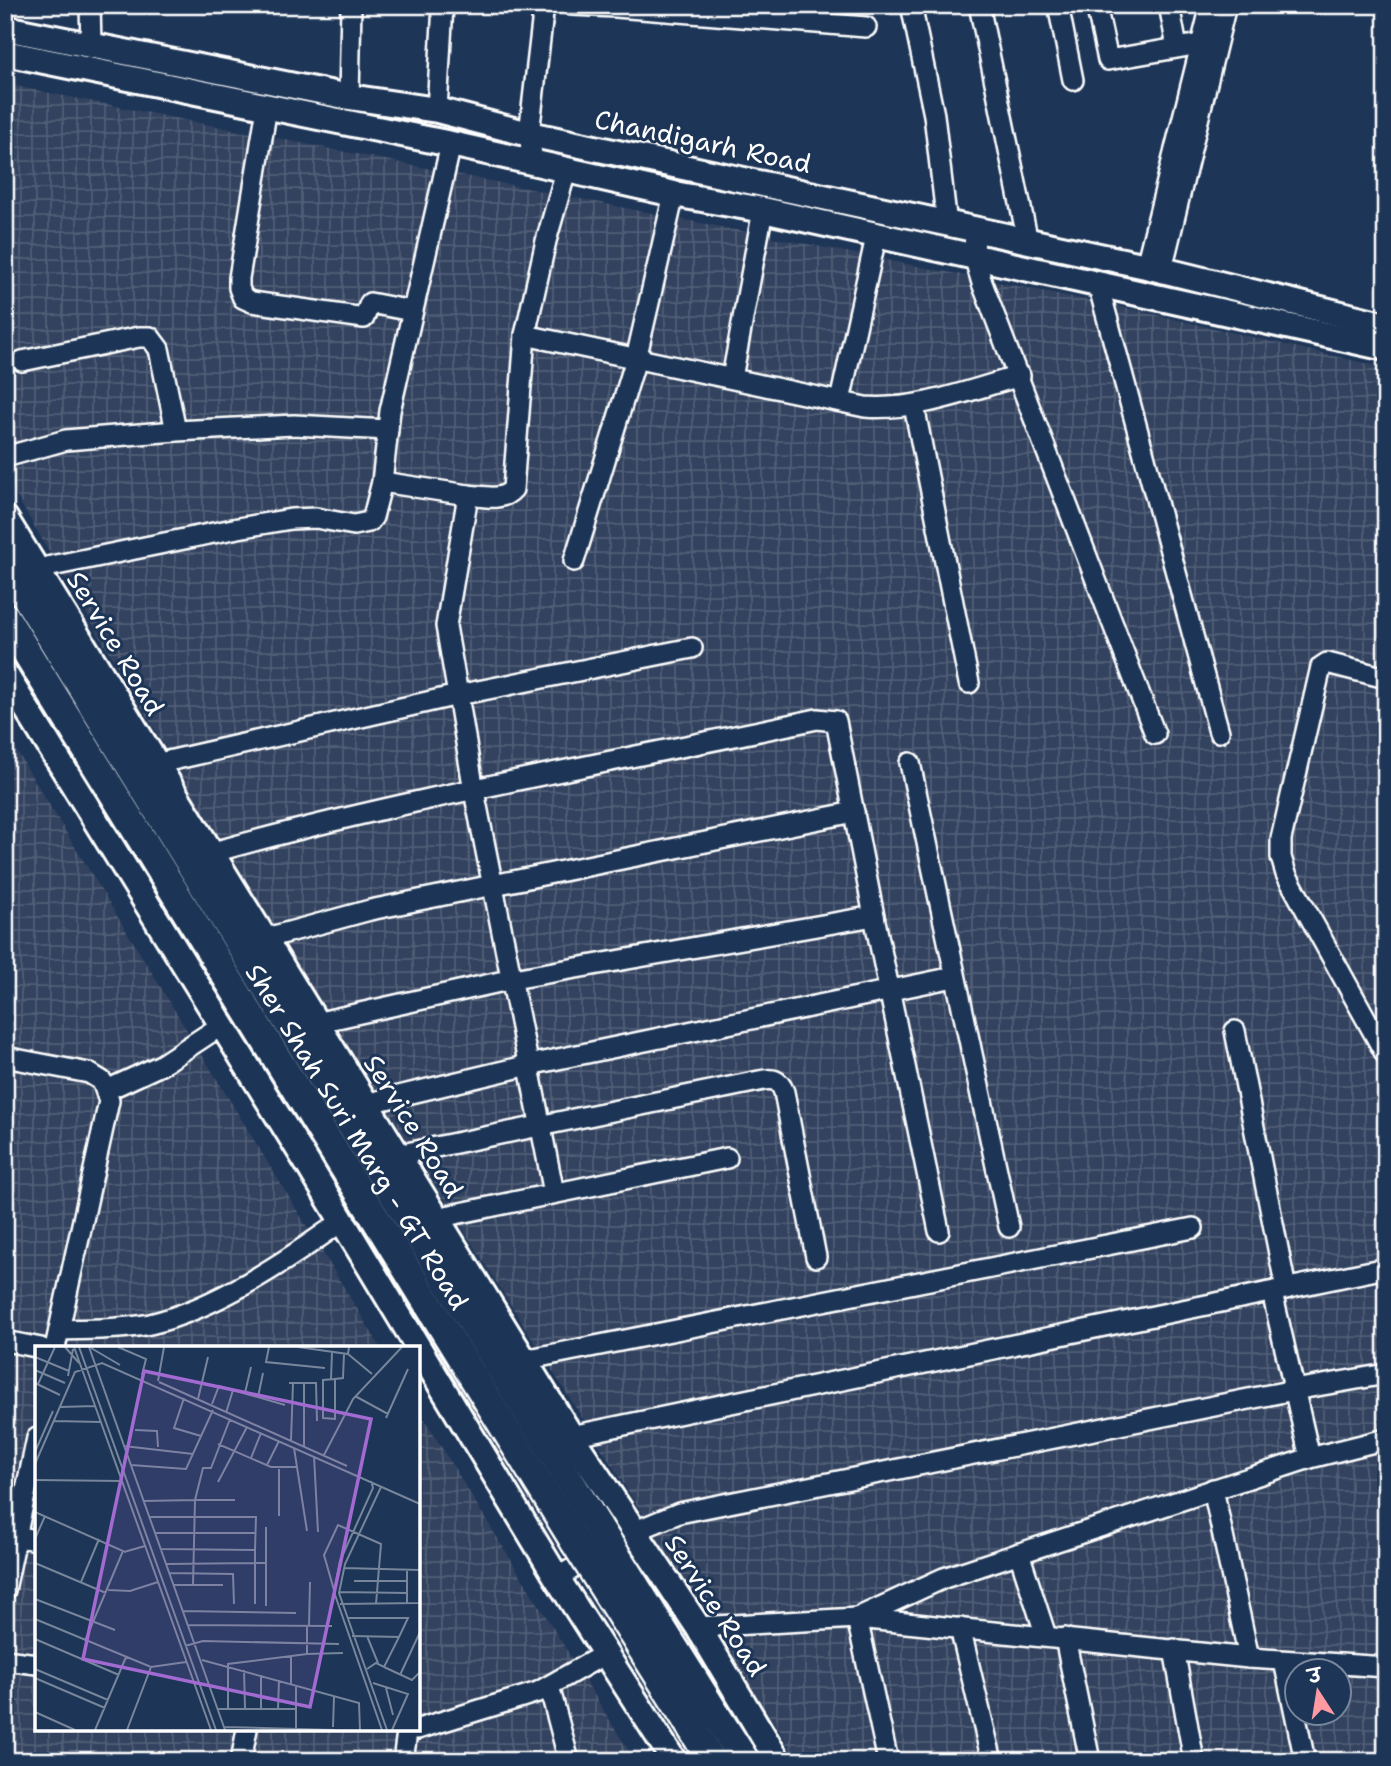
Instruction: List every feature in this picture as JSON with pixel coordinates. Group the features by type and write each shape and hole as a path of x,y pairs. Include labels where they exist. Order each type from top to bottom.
{"highway":[{"name":"Sher Shah Suri Marg - GT Road","path":"5,562 587,1535 688,1722 712,1761"},
{"name":"Sher Shah Suri Marg - GT Road","path":"5,617 587,1535 712,1709 745,1761"}],"main road":[{"name":"Chandigarh Road","path":"5,28 349,97 438,110 529,134 1154,267 1386,325"},
{"path":"5,53 451,144 1386,348"},
{"name":"Service Road","path":"5,518 571,1436 702,1633 778,1761"},
{"path":"5,675 417,1346"},
{"path":"420,1351 557,1578 670,1755"},
{"path":"623,1681 640,1690 659,1692 677,1687 692,1675 703,1659 702,1633"},
{"path":"670,1755 664,1732 668,1716 678,1702 692,1692 708,1688 725,1690 741,1697"}],"street":[{"path":"90,5 91,45"},
{"path":"349,97 351,5"},
{"path":"438,110 443,5"},
{"path":"533,162 529,134 544,5"},
{"path":"571,5 698,9 866,27"},
{"path":"911,5 934,116 947,225"},
{"path":"979,5 1028,242"},
{"path":"1058,5 1073,80"},
{"path":"1096,5 1108,60 1200,44"},
{"path":"1169,5 1177,47"},
{"path":"1154,267 1200,44 1211,5"},
{"path":"1154,267 1226,5"},
{"path":"267,107 239,278 243,298 252,302 364,318 370,303 412,311"},
{"path":"37,569 238,527 316,518 363,525 373,517 382,482 388,430 412,311 451,144"},
{"path":"382,482 496,498 505,496 513,489 524,335 543,251 566,171"},
{"path":"574,561 636,359 674,194"},
{"path":"732,377 763,211"},
{"path":"975,230 974,256 982,283 1156,734"},
{"path":"840,401 876,237"},
{"path":"1098,284 1219,732"},
{"path":"524,335 840,401 887,408 914,406 1020,376"},
{"path":"22,361 150,337 159,349 176,430"},
{"path":"914,406 969,683"},
{"path":"5,457 66,440 176,430 294,425 388,430"},
{"path":"468,495 446,626 474,791 554,1193"},
{"path":"155,764 458,695 692,648"},
{"path":"1386,678 1328,663 1321,667 1284,820 1281,848 1286,874 1386,1055"},
{"path":"210,852 279,833 817,719 836,721 939,1231"},
{"path":"910,763 1009,1227"},
{"path":"263,939 370,910 855,812"},
{"path":"315,1023 513,979 874,916"},
{"path":"365,1104 529,1065 954,977"},
{"path":"107,1090 161,1065 222,1025"},
{"path":"1235,1031 1294,1390 1310,1458"},
{"path":"5,1057 89,1073 102,1081 107,1090 109,1101 57,1339 132,1327 191,1311 239,1287 342,1221"},
{"path":"397,1155 759,1080 776,1080 784,1093 816,1257"},
{"path":"436,1218 727,1158"},
{"path":"524,1360 1193,1228"},
{"path":"571,1436 1386,1268"},
{"path":"5,1341 35,1347"},
{"path":"557,1578 634,1532 679,1513 1386,1374"},
{"path":"857,1618 944,1578 1310,1458 1386,1439"},
{"path":"5,1590 11,1535 35,1445"},
{"path":"1213,1489 1249,1658"},
{"path":"11,1535 35,1540"},
{"path":"1019,1553 1056,1637 1090,1761"},
{"path":"857,1618 888,1761"},
{"path":"702,1633 857,1618 1282,1661"},
{"path":"960,1628 992,1761"},
{"path":"1174,1648 1194,1761"},
{"path":"420,1726 538,1692 605,1654"},
{"path":"5,1660 35,1664"},
{"path":"1352,1665 1386,1667"},
{"path":"549,1686 569,1761"},
{"path":"1298,1728 1305,1761"},
{"path":"241,1761 247,1731"},
{"path":"403,1761 408,1731"}],"shaded area":[{"path":"5,84 1127,308 1386,368 1386,859 1382,877 1383,1080 1386,1084 1386,1761 798,1761 257,902 5,477"},
{"path":"5,732 380,1346 35,1346 35,1731 420,1731 420,1412 635,1761 5,1761"}]}
